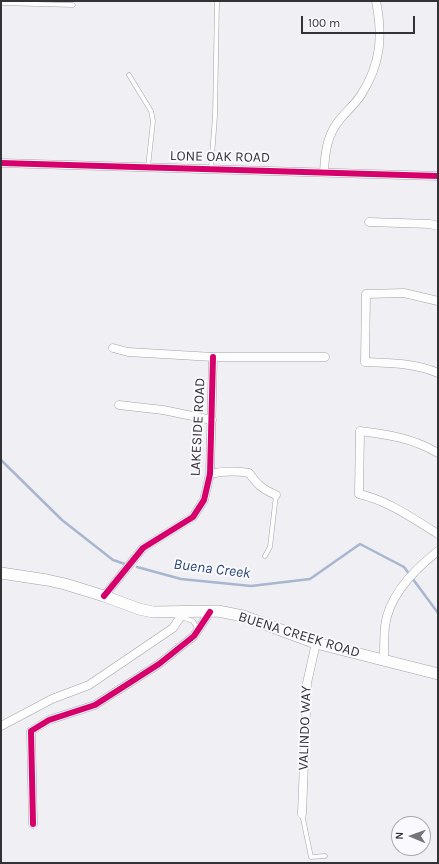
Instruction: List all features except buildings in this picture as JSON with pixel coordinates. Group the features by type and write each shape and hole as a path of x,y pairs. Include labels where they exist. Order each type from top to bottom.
{"main road":[{"name":"BUENA CREEK ROAD","path":"1,573 47,580 104,596 146,611 181,615 218,611 242,616 316,643 438,674"}],"street":[{"path":"324,172 325,150 331,133 361,96 372,74 380,48 380,20 376,1"},
{"name":"LONE OAK ROAD","path":"1,163 438,176"},
{"path":"369,222 430,224 438,226"},
{"path":"438,301 404,293 366,294 365,362 402,364 438,373"},
{"path":"114,348 128,352 213,357 325,357"},
{"name":"LAKESIDE ROAD","path":"104,596 143,548 193,517 204,500 210,474 213,357"},
{"path":"119,405 163,410 212,420"},
{"path":"438,453 408,439 395,435 360,431 359,494 390,504 438,534"},
{"path":"210,474 219,471 249,473 263,489 276,494"},
{"path":"384,660 385,625 390,608 407,580 423,563 438,551"},
{"path":"33,824 31,731 49,720 95,705 159,664 194,636 210,612"},
{"path":"1,726 52,700 89,685 173,628 181,615"},
{"name":"VALINDO WAY","path":"302,814 307,683 316,643"}],"lane":[{"path":"211,169 215,116 217,1"},
{"path":"1,2 73,4"},
{"path":"129,75 152,116 153,121 148,167"},
{"path":"265,556 270,547 276,494"},
{"path":"181,615 192,621 199,630"},
{"path":"302,814 311,856 325,856"}],"waterway":[{"name":"Buena Creek","path":"1,460 62,520 113,560 125,564"},
{"name":"Buena Creek","path":"137,567 181,579 251,586 310,579 360,544 404,567 438,613"}],"cycle path":[{"path":"1,163 438,176"},
{"path":"104,596 143,548 193,517 204,500 210,474 213,357"},
{"path":"33,824 31,731 49,720 95,705 159,664 194,636 210,612"}]}
